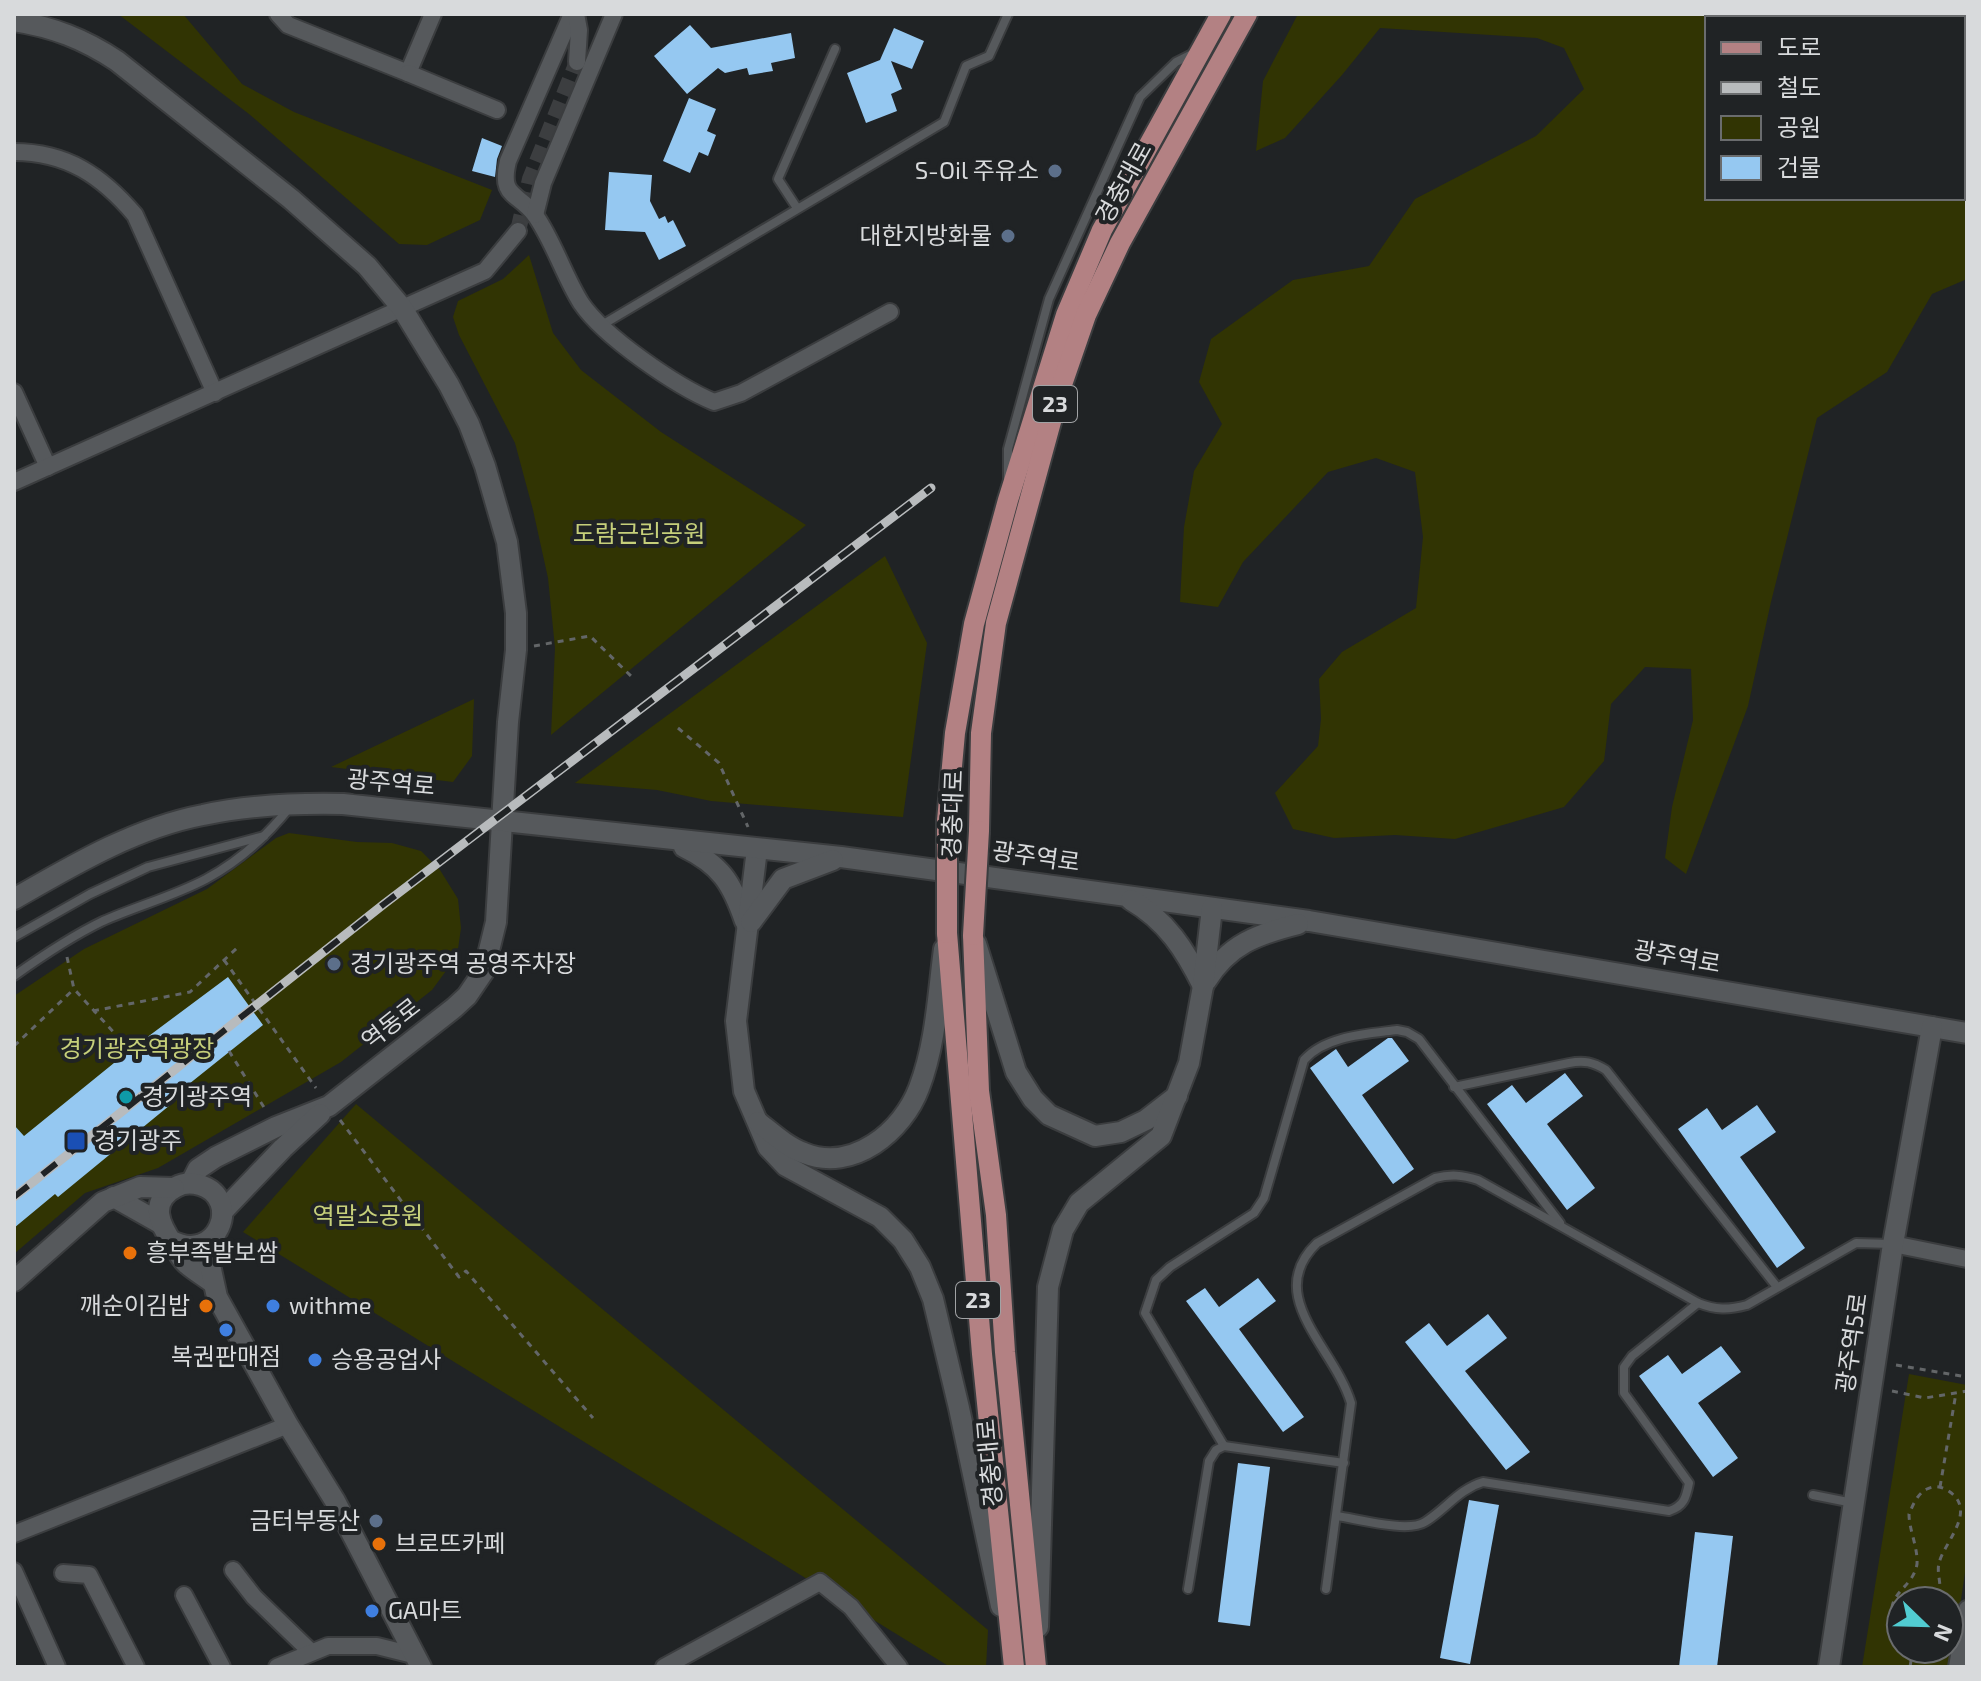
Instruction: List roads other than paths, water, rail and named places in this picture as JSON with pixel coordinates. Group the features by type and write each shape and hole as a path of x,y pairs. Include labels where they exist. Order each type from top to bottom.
{"main road":[{"name":"경충대로","path":"1014,1667 982,1354 947,933 947,821 955,733 974,624 1008,500 1066,315 1102,230 1221,14"},
{"name":"경충대로","path":"1036,1667 1005,1352 996,1215 979,1091 973,935 981,733 996,623 1058,396 1086,315 1120,243 1247,14"}],"street":[{"path":"408,73 433,14"},
{"path":"574,14 579,30 577,62 611,21"},
{"path":"574,14 508,161 504,177 513,197 535,215 583,306 602,325 675,381 714,402 741,393 890,312"},
{"path":"287,18 497,110"},
{"name":"역동로","path":"14,21 66,32 117,61 302,209 367,266 402,308 469,424 507,542 516,613 496,922 489,959 477,984 454,1008 329,1106 276,1127 198,1169 161,1203 165,1232"},
{"path":"535,215 543,183 611,21"},
{"path":"14,152 58,158 104,182 135,215 215,393"},
{"path":"14,482 485,271 518,231"},
{"path":"14,392 48,467"},
{"name":"광주역로","path":"14,899 106,850 169,824 202,815 292,804 367,806 841,857 1121,894 1309,921 1967,1033"},
{"path":"674,841 708,859 721,873 734,890 747,927"},
{"path":"757,849 736,1021 744,1091 768,1147 786,1166 880,1217 903,1240 920,1267 933,1299 959,1408 1014,1667"},
{"path":"747,927 783,879 841,857"},
{"path":"1121,894 1149,910 1168,928 1185,950 1203,986"},
{"path":"1036,1667 1048,1287 1063,1230 1079,1203 1161,1136 1189,1063 1203,986 1212,908"},
{"path":"1203,986 1216,966 1258,935 1309,921"},
{"path":"758,1122 805,1154 836,1159 864,1150 888,1134 905,1115 919,1087 930,1046 947,933"},
{"path":"973,935 1016,1072 1033,1099 1049,1115 1095,1136 1121,1132 1146,1120 1177,1096"},
{"name":"광주역5로","path":"1829,1667 1893,1244 1932,1027"},
{"path":"222,1212 283,1148 329,1106"},
{"path":"14,1281 90,1211 114,1197 140,1187 182,1186 212,1192 222,1212 217,1232 210,1240 190,1247 114,1197"},
{"path":"165,1232 186,1263 212,1282"},
{"path":"210,1240 208,1256 217,1297 288,1425 335,1501 417,1661"},
{"path":"1893,1244 1967,1259"},
{"path":"14,1534 288,1425"},
{"path":"233,1570 254,1597 311,1652"},
{"path":"14,1571 57,1667"},
{"path":"63,1573 89,1575 136,1667"},
{"path":"664,1667 820,1582 851,1607 899,1667"},
{"path":"184,1595 222,1667"},
{"path":"1957,1667 1967,1609"},
{"path":"277,1667 328,1646 377,1646 417,1661"}],"lane":[{"path":"602,325 944,122 966,66 989,56 1008,14"},
{"path":"797,208 778,179 835,49"},
{"path":"1008,500 1008,449 1049,299 1140,97 1176,62 1200,50"},
{"path":"14,976 102,922 205,880 267,836 292,804"},
{"path":"14,937 64,907 148,867 267,836"},
{"path":"1224,1446 1145,1313 1156,1280 1170,1267 1254,1213 1264,1198 1304,1060 1314,1048 1397,1030 1419,1039 1563,1227"},
{"path":"1454,1087 1582,1061 1595,1063 1606,1070 1777,1287"},
{"path":"1326,1589 1351,1403 1346,1388 1300,1307 1295,1289 1297,1271 1304,1256 1317,1243 1435,1178 1450,1174 1478,1180 1698,1303 1714,1309 1729,1310 1747,1305 1856,1243 1893,1244"},
{"path":"1337,1516 1409,1527 1423,1524 1469,1486 1483,1482 1669,1511 1679,1508 1686,1498 1689,1483 1624,1393 1624,1367 1632,1356 1698,1303"},
{"path":"1188,1589 1209,1461 1216,1450 1224,1446 1344,1463"},
{"path":"1813,1495 1854,1503"}],"tunnel":[{"path":"518,231 530,179 577,62"}],"railway":[{"path":"14,1197 384,904 931,488"}],"place":[{"name":"S-Oil 주유소","path":"1055,171"},
{"name":"대한지방화물","path":"1008,236"},
{"name":"경기광주역 공영주차장","path":"334,964"},
{"name":"경기광주역","path":"126,1097"},
{"name":"경기광주","path":"76,1141"},
{"name":"흥부족발보쌈","path":"130,1253"},
{"name":"깨순이김밥","path":"206,1306"},
{"name":"withme","path":"273,1306"},
{"name":"복권판매점","path":"226,1330"},
{"name":"승용공업사","path":"315,1360"},
{"name":"금터부동산","path":"376,1521"},
{"name":"브로뜨카페","path":"379,1544"},
{"name":"GA마트","path":"372,1611"}],"park label":[{"name":"도람근린공원","path":"639,534"},
{"name":"경기광주역광장","path":"137,1049"},
{"name":"역말소공원","path":"368,1216"}]}
